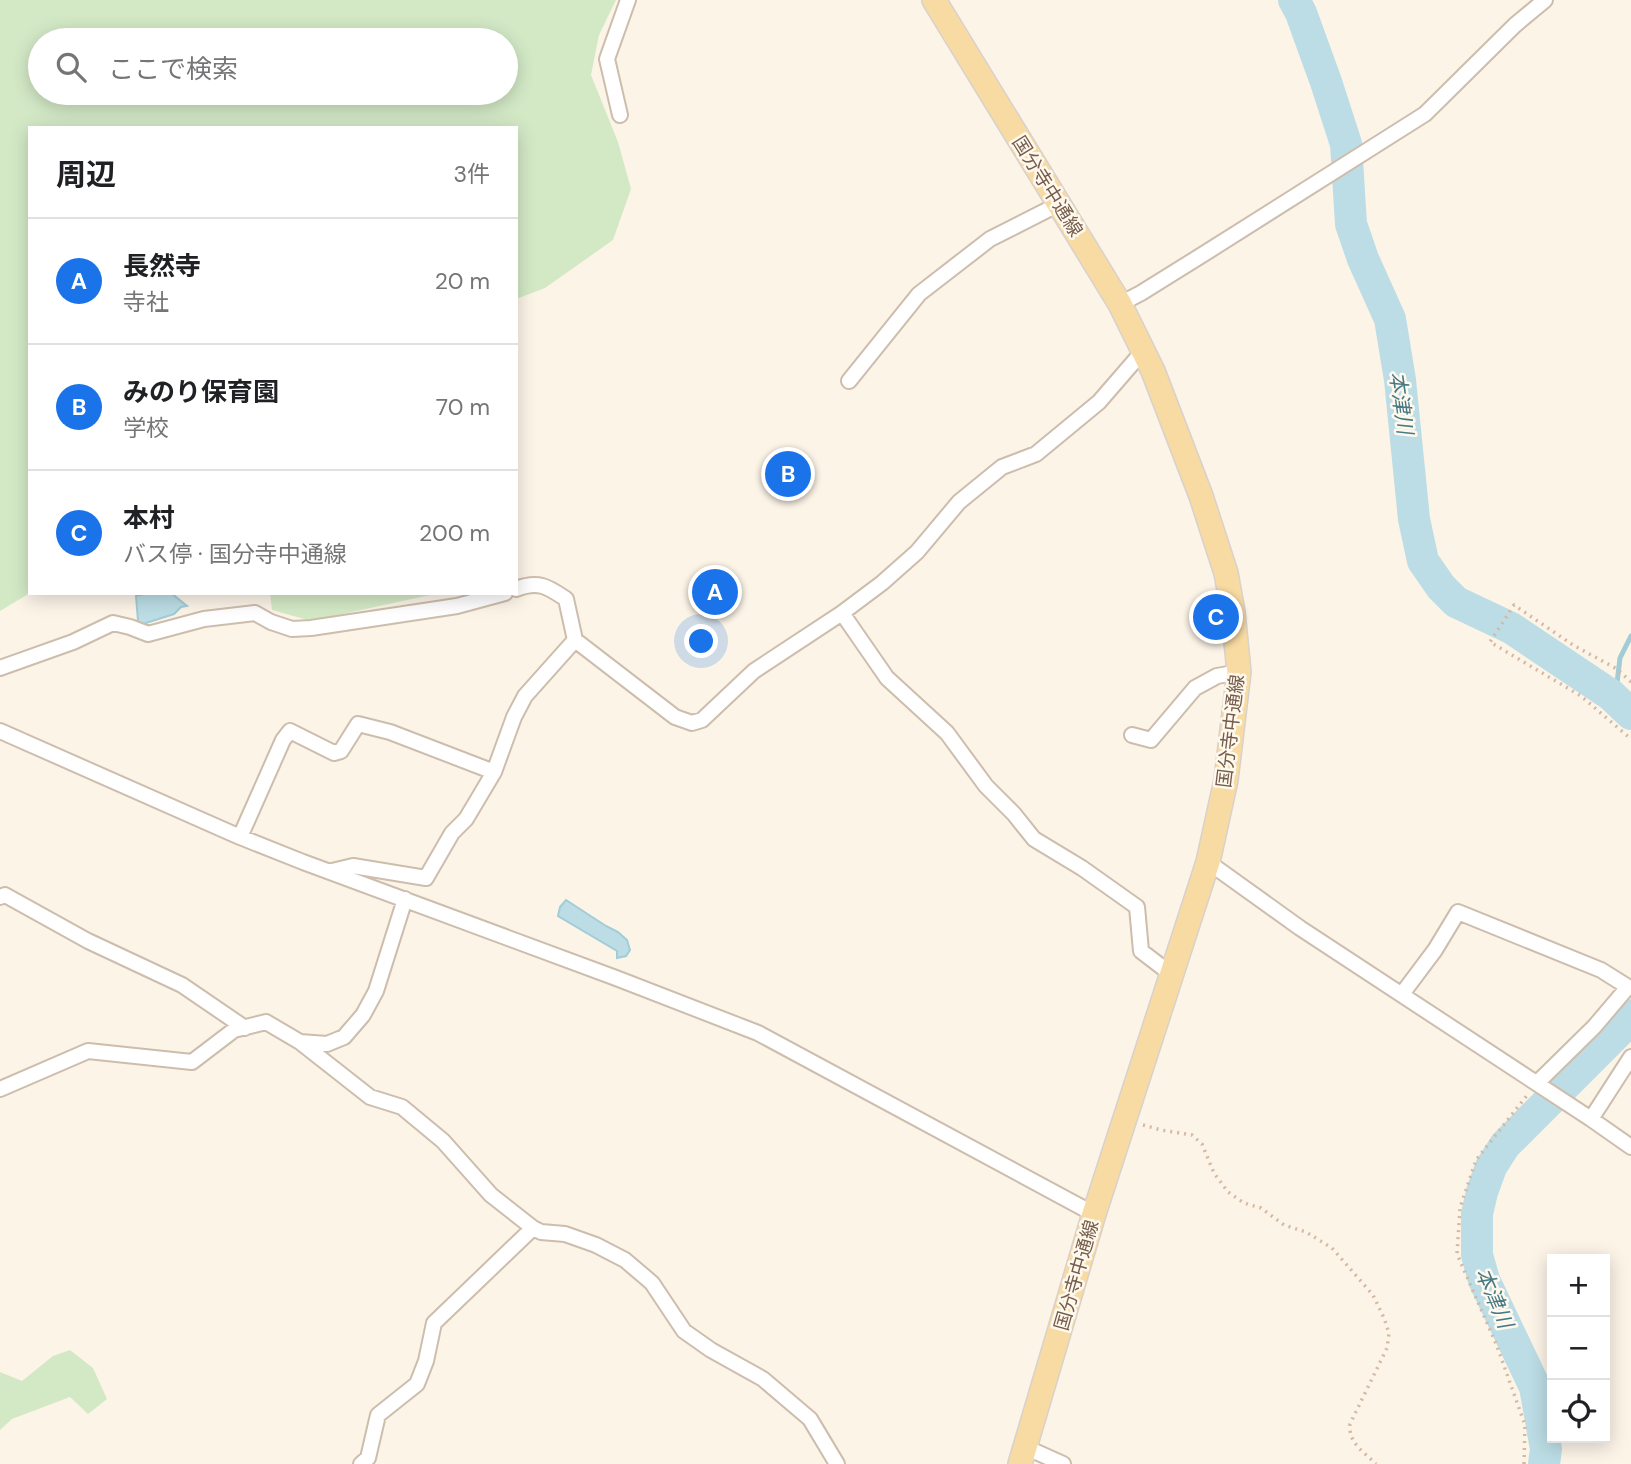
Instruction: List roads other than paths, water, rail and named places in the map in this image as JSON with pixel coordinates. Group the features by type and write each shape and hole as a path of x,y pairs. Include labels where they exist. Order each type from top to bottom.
{"main road":[{"name":"国分寺中通線","path":"934,0 1120,304 1144,350 1202,496 1226,573 1239,672 1226,780 1208,862 1094,1214 1023,1455"}],"street":[{"path":"620,115 607,59 628,0"},
{"path":"1120,304 1425,114 1515,25 1545,0"},
{"path":"849,381 919,294 990,239 1059,204"},
{"path":"518,588 528,584 546,586 566,600 575,640 675,717 692,723 702,720 754,671 882,583 917,552 959,502 1002,467 1036,454 1098,402 1144,350"},
{"path":"0,668 73,642 113,623 148,634 204,619 255,613 292,629 311,628 457,606 500,595"},
{"path":"842,613 887,678 947,733 986,786 1034,839 1082,868 1137,907 1141,951 1171,974"},
{"path":"330,871 354,866 426,878 452,833 466,819 494,772 514,717 525,696 575,640"},
{"path":"1132,734 1151,740 1195,688 1217,676 1239,672"},
{"path":"240,837 290,731 334,753 341,751 358,724 390,732 494,772"},
{"path":"0,731 240,837 758,1033 1094,1214"},
{"path":"1208,862 1300,928 1631,1147"},
{"path":"0,897 5,895 88,941 182,985 245,1028"},
{"path":"300,1042 327,1044 344,1037 363,1015 376,991 405,899"},
{"path":"1402,994 1435,950 1458,912 1601,970 1628,988 1540,1086"},
{"path":"0,1088 88,1051 192,1062 234,1030 266,1022 300,1042 370,1097 402,1107 443,1140 491,1195 533,1228 541,1232 565,1234 596,1245 625,1260 652,1283 684,1331 711,1350 763,1379 810,1419 837,1464"},
{"path":"1591,1119 1631,1057"},
{"path":"361,1464 369,1458 378,1415 417,1384 426,1361 434,1323 533,1228"},
{"path":"1023,1455 1063,1464"}],"water":[{"path":"173,595 187,606 181,607 174,614 143,624 138,621 136,596"},
{"path":"566,900 627,940 630,950 626,956 617,958 617,951 558,916 560,907"}],"waterway":[{"name":"本津川","path":"1294,0 1326,82 1346,144 1351,224 1363,259 1390,319 1400,380 1414,519 1423,561 1441,587 1456,602 1511,628 1611,695 1631,714"},
{"path":"1611,695 1617,683 1620,658 1631,636"},
{"name":"本津川","path":"1544,1464 1546,1449 1535,1387 1484,1280 1477,1255 1477,1214 1491,1167 1505,1145 1624,1026 1631,1015"}],"place":[{"name":"みのり保育園","path":"788,474"},
{"name":"長然寺","path":"715,592"},
{"name":"本村","path":"1216,617"}]}
